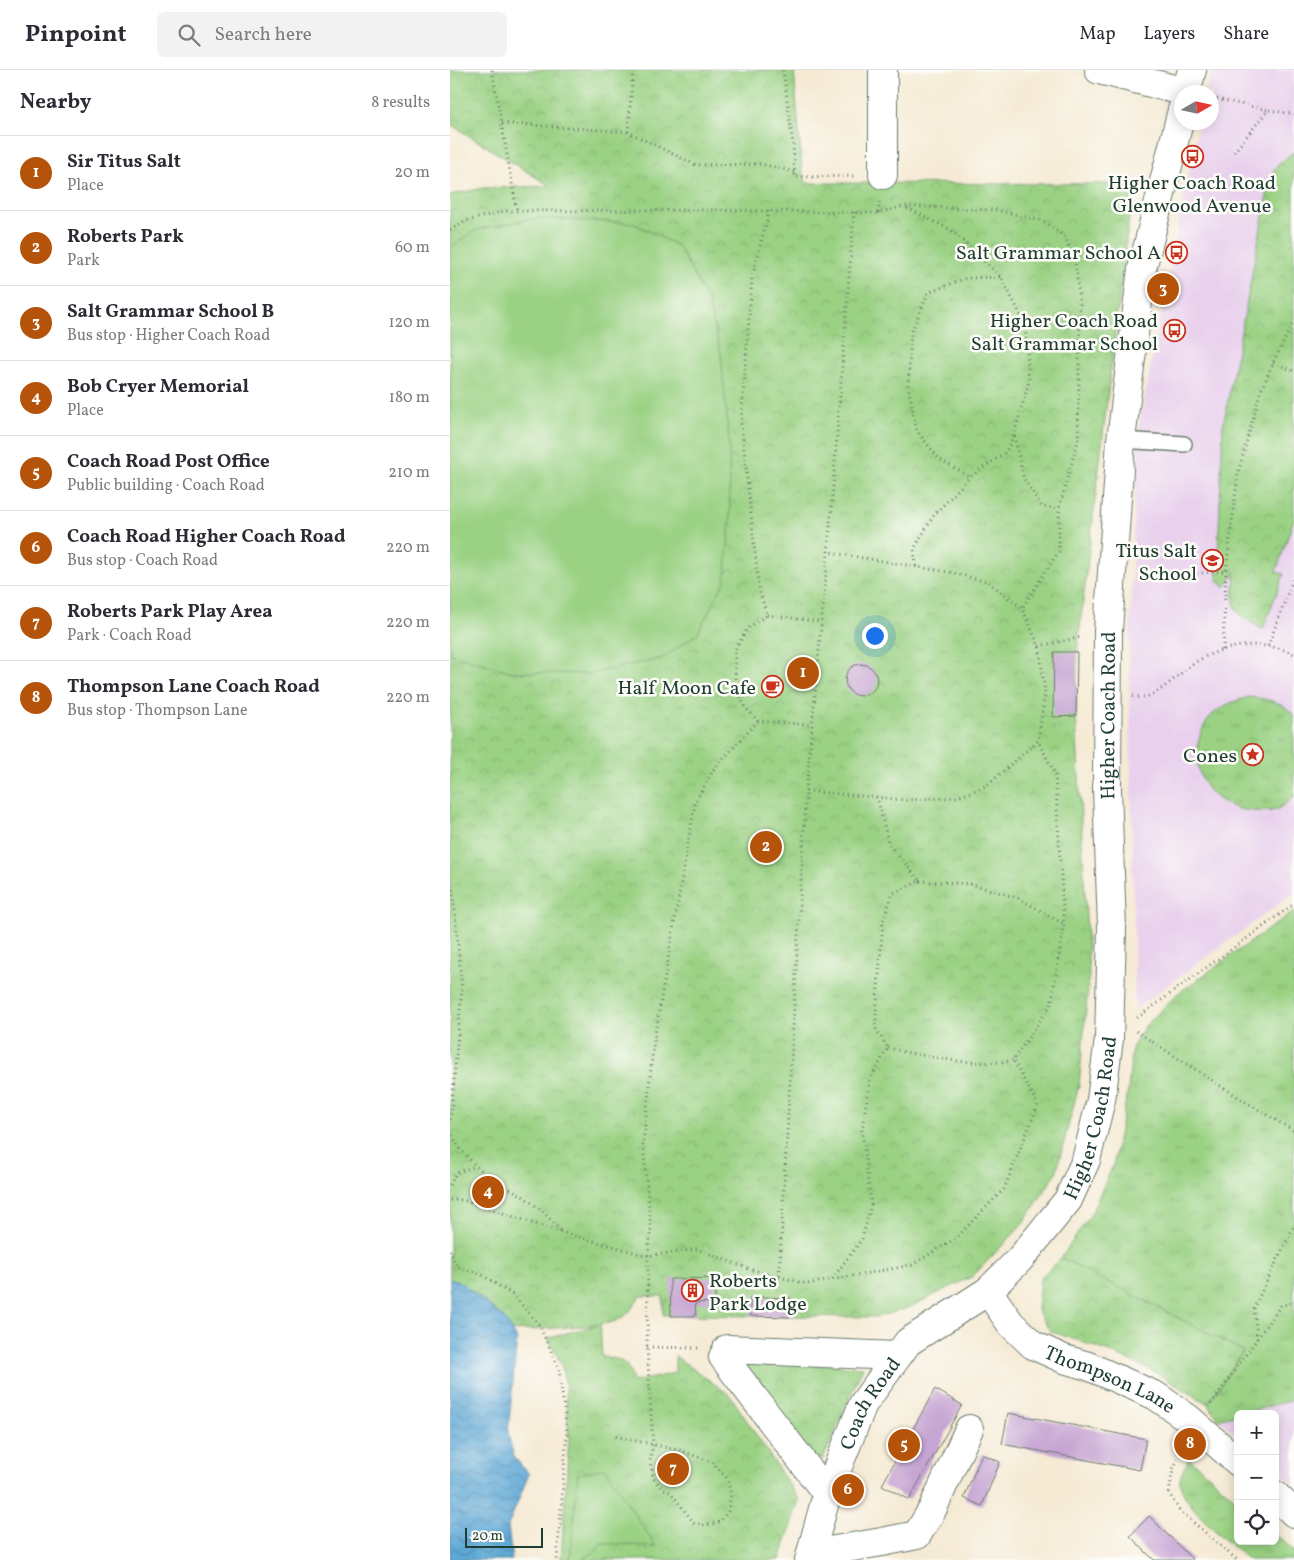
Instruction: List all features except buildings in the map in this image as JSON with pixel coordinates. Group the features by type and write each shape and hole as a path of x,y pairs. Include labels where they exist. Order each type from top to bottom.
{"street":[{"path":"883,70 883,175"},
{"path":"1099,70 1174,89"},
{"path":"1188,85 1192,70"},
{"name":"Higher Coach Road","path":"988,1291 1020,1259 1068,1200 1086,1160 1118,1032 1107,789 1108,631 1121,440 1142,269 1177,130"},
{"name":"Coach Road","path":"810,1557 827,1494 863,1404 908,1342 988,1291"},
{"name":"Thompson Lane","path":"988,1291 1011,1324 1033,1345 1064,1359 1088,1366 1156,1396 1196,1426 1234,1459"},
{"path":"827,1494 723,1357 727,1349 898,1356"},
{"path":"810,1557 917,1535 932,1510 969,1429"},
{"path":"1279,1499 1294,1513"}],"lane":[{"path":"1121,440 1184,444"}],"path":[{"path":"492,70 517,211"},
{"path":"628,132 633,70"},
{"path":"783,70 794,144 795,177 883,175"},
{"path":"1219,100 1294,114"},
{"path":"1234,152 1268,110"},
{"path":"502,123 628,132 696,165 761,164 794,172"},
{"path":"450,230 466,221 505,211 712,210 878,213 904,206 996,210 1043,220 1065,237 1075,262 1080,304 1078,441 1059,508 1059,551 1022,608"},
{"path":"904,206 951,230 1001,278 1025,323 1029,381 1014,435 1006,452 970,478 934,515 914,549 916,566"},
{"path":"766,615 758,589 741,422 752,278 769,211"},
{"path":"778,1277 806,791 828,552 854,212"},
{"path":"970,478 939,459 916,430 908,386 911,333 928,293 966,278 1001,278"},
{"path":"1223,650 1226,571 1238,473 1260,393 1294,322"},
{"path":"1273,363 1294,371"},
{"path":"1014,435 1024,479 1042,507 1059,508"},
{"path":"828,552 954,573 988,582 1022,608 1039,646 1045,693 1038,741 1055,774 1064,924 1052,1005 1013,1060 988,1063 926,1057 888,1048 875,1027 882,920 894,893 920,881 970,884 1018,898 1064,924"},
{"path":"1177,575 1226,571"},
{"path":"1268,646 1294,577"},
{"path":"812,725 758,722 744,706 735,682 735,650 746,629 766,615 821,622"},
{"path":"1039,646 1108,631"},
{"path":"1108,696 1146,697 1174,680 1192,665 1223,650 1243,645 1268,646 1294,654"},
{"path":"613,1436 653,1444 679,1450 712,1462 727,1478 731,1494 728,1511 720,1522 706,1526 694,1523 672,1492 662,1488 653,1478 650,1461 653,1444 647,1347 648,1256 652,1228 644,1145 653,1050 695,803 713,770 758,722"},
{"path":"806,791 906,800 958,798 986,786 1038,741"},
{"path":"877,797 889,846 920,881"},
{"path":"450,880 453,892 462,988 450,1124"},
{"path":"1294,904 1118,1032 1241,1099 1294,1131"},
{"path":"832,1280 862,1239 870,1205 862,1129 870,1080 888,1048"},
{"path":"450,1200 462,1200 561,1232 648,1256 697,1249 749,1269 808,1284 912,1265 956,1238 1004,1189 1038,1105 1013,1060"},
{"path":"450,1131 459,1148 476,1166 495,1181 520,1194 544,1212 561,1232"},
{"path":"450,1185 456,1173 476,1166"},
{"path":"1257,1340 1254,1308 1294,1226"},
{"path":"450,1250 457,1267 481,1274 512,1296 538,1323 559,1369 567,1431 557,1560"},
{"path":"1237,1560 1179,1510 1169,1493 1173,1469 1196,1426 1281,1305 1294,1303"},
{"path":"647,1347 674,1346 727,1349"}],"shaded area":[{"name":"Titus Salt School","path":"1212,70 1294,70 1294,893 1135,1009 1129,660 1136,462 1139,426 1197,130 1219,130 1219,85 1208,85"},
{"path":"1294,1400 1294,1484 1279,1471 1279,1410 1255,1410"},
{"path":"1234,1415 1234,1433 1218,1419"}],"green space":[{"path":"450,70 794,70 802,170 806,183 1133,184 1077,652 1076,716 1089,977 1079,1085 1056,1173 1023,1224 973,1276 910,1307 878,1317 663,1315 663,1296 640,1296 629,1312 620,1319 600,1324 602,1357 620,1360 624,1363 629,1370 633,1382 675,1373 675,1356 730,1395 799,1500 780,1560 561,1560 569,1437 565,1382 561,1364 548,1338 597,1325 513,1331 485,1301 468,1288 450,1279 450,195 483,188 550,186 450,124"},
{"path":"1294,151 1294,519 1276,572 1284,574 1263,629 1244,618 1236,607 1234,600 1235,572 1225,587 1217,580 1223,426 1269,185 1274,169"},
{"path":"536,218 633,223 678,246 708,301 721,354 729,441 730,521 725,581 697,634 663,658 589,674 512,672 450,654 450,248 476,230"},
{"path":"1249,697 1279,704 1294,716 1294,797 1280,808 1272,811 1246,810 1233,807 1221,801 1211,793 1199,771 1198,743 1206,722 1224,706"},
{"path":"1294,911 1294,1400 1254,1410 1234,1410 1234,1415 1218,1419 1208,1404 1243,1352 1061,1258 1091,1214 1113,1165 1128,1090 1132,1048 1145,1026 1177,994"},
{"path":"1061,1258 1243,1351 1208,1404 1153,1371 1102,1349 1050,1331 1037,1310 1040,1278"},
{"path":"751,1361 863,1367 823,1459 811,1459 742,1373"},
{"path":"1189,1458 1234,1497 1234,1545 1279,1545 1279,1538 1294,1551 1294,1560 1249,1560 1208,1524 1189,1503 1180,1483"},
{"path":"605,1468 656,1547 601,1543 593,1553 582,1558 582,1560 570,1560 578,1474"}],"water":[{"path":"450,1279 462,1283 504,1318 517,1339 508,1434 514,1457 529,1474 508,1526 512,1560 450,1560"}],"place":[{"name":"Higher Coach Road Glenwood Avenue","path":"1192,156"},
{"name":"Salt Grammar School A","path":"1177,252"},
{"name":"Salt Grammar School B","path":"1163,289"},
{"name":"Higher Coach Road Salt Grammar School","path":"1174,331"},
{"name":"Titus Salt School","path":"1213,561"},
{"name":"Sir Titus Salt","path":"803,673"},
{"name":"Half Moon Cafe","path":"772,687"},
{"name":"Cones","path":"1253,755"},
{"name":"Roberts Park","path":"766,847"},
{"name":"Bob Cryer Memorial","path":"488,1192"},
{"name":"Roberts Park Lodge","path":"693,1291"},
{"name":"Thompson Lane Coach Road","path":"1190,1444"},
{"name":"Coach Road Post Office","path":"904,1445"},
{"name":"Roberts Park Play Area","path":"673,1469"},
{"name":"Coach Road Higher Coach Road","path":"848,1490"}]}
